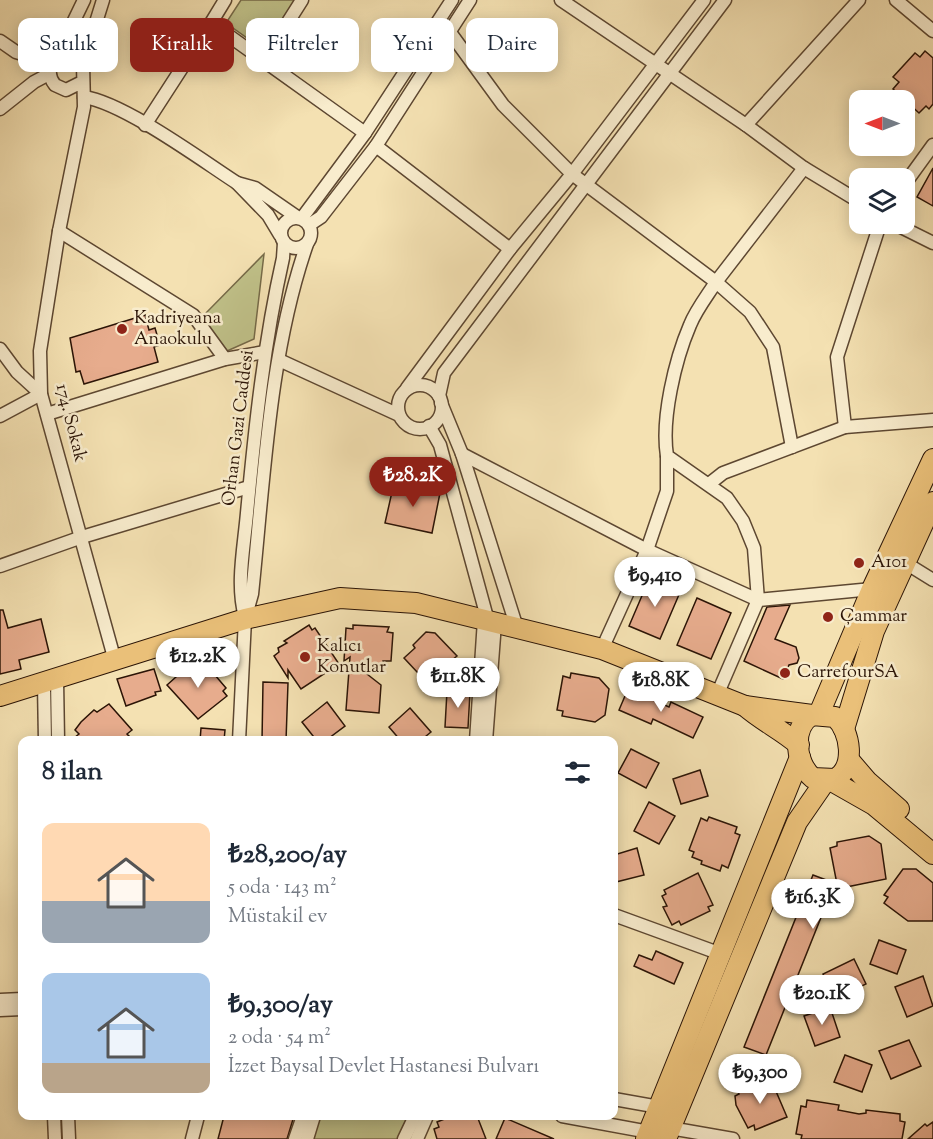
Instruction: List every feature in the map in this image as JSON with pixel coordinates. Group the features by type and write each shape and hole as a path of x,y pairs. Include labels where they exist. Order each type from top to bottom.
{"main road":[{"path":"933,459 815,715 800,727 800,751 806,773 813,778 828,780 874,805 933,854"},
{"path":"933,502 871,639 844,729 849,760 867,781 933,838"},
{"path":"0,696 116,661 245,618 340,598 416,603 602,649 745,706 835,717 844,729"},
{"path":"745,706 761,720 773,725 800,751"},
{"path":"658,1134 659,1107 800,751"},
{"path":"658,1134 797,822 828,780 840,777 849,760"}],"street":[{"path":"75,18 84,0"},
{"path":"97,18 103,0"},
{"path":"214,18 225,0"},
{"path":"291,18 302,0"},
{"path":"303,220 365,133 452,0"},
{"path":"454,24 470,0"},
{"path":"561,0 746,125 804,168 849,195"},
{"path":"399,415 399,400 407,388 510,249 572,174 704,0"},
{"path":"279,360 399,415 408,426 415,428 429,426 439,417 444,373 724,0"},
{"path":"746,125 859,0"},
{"path":"896,0 933,32"},
{"path":"454,38 503,105 572,174 716,282 750,312 773,347 792,447"},
{"path":"0,41 18,53"},
{"path":"0,109 45,72"},
{"path":"53,72 51,81 60,89 72,90 82,82 83,72"},
{"path":"145,125 179,72"},
{"path":"281,72 365,133"},
{"path":"282,239 284,222 321,217 376,146 423,72"},
{"name":"174. Sokak","path":"82,82 84,107 40,351 41,394 116,661"},
{"path":"84,97 97,99 145,125 237,183 255,188 303,220 311,235 293,288 279,360 252,594 245,618 239,736"},
{"path":"915,170 933,145"},
{"path":"376,146 510,249"},
{"path":"602,649 647,550 667,491 667,456 664,438 669,403 690,324 716,282 804,168"},
{"path":"237,183 249,198 268,215 282,239 292,248 307,244"},
{"path":"60,231 193,315 225,359"},
{"path":"845,427 837,357 877,234"},
{"path":"915,234 933,243"},
{"name":"Orhan Gazi Caddesi","path":"245,618 239,597 249,487 266,352 283,258 282,239"},
{"path":"0,349 17,372 41,394 0,416"},
{"path":"47,414 225,359 266,352"},
{"path":"407,388 414,385 428,386 440,399 462,454 517,628"},
{"path":"709,484 723,473 845,427 933,420"},
{"path":"429,426 440,445 489,621 486,736"},
{"path":"462,454 647,550 758,600 872,589"},
{"path":"667,456 727,498 743,521 753,548 758,600 717,695"},
{"path":"0,566 82,537 249,487"},
{"path":"904,562 933,580"},
{"path":"477,736 489,621"},
{"path":"45,736 50,682"},
{"path":"50,682 57,736"},
{"path":"618,916 721,954"},
{"path":"0,1000 18,999"},
{"path":"0,1010 18,1009"},
{"path":"618,1100 659,1107"},
{"path":"54,1120 55,1139"},
{"path":"68,1120 69,1139"},
{"path":"192,1139 197,1120"},
{"path":"296,1139 302,1120"},
{"path":"307,1139 313,1120"},
{"path":"405,1139 413,1120"},
{"path":"417,1139 425,1120"},
{"path":"583,1120 658,1134 733,1139"}],"green space":[{"path":"241,0 296,0 284,18 246,18 246,37 234,29 234,18 229,18"},
{"path":"264,254 254,339 227,351 202,317"},
{"path":"317,1120 410,1120 401,1139 311,1139"}],"building":[{"path":"925,51 933,58 933,104 929,109 926,106 919,113 915,109 915,90 894,90 899,82 893,77 915,53 920,57"},
{"path":"933,168 933,206 917,197"},
{"path":"145,315 149,330 155,328 160,345 154,347 158,362 84,384 80,371 76,372 70,338"},
{"path":"394,483 440,493 432,533 385,523"},
{"path":"650,577 681,590 660,639 629,626"},
{"path":"697,598 731,613 711,659 677,645"},
{"path":"790,605 775,639 796,647 799,658 797,663 789,665 783,679 744,661 767,607"},
{"path":"0,610 3,610 8,628 41,619 49,652 19,660 21,669 0,674"},
{"name":"Kalıcı Konutlar","path":"309,625 312,630 315,628 339,664 301,689 288,670 288,678 274,656 279,652 278,648 287,643 284,641"},
{"path":"353,625 389,627 387,632 393,633 391,661 383,661 383,669 358,667 381,685 379,713 346,710 350,657 344,661 346,628 353,629"},
{"name":"Kalıcı Konutlar","path":"426,632 435,633 457,656 452,660 458,667 433,689 404,658 415,648 413,645"},
{"path":"195,660 199,665 203,661 226,688 223,691 227,696 198,719 167,685"},
{"path":"154,669 161,691 126,706 117,679"},
{"path":"571,673 599,678 609,689 605,715 595,722 562,716 563,711 557,710 563,676 570,678"},
{"name":"Kalıcı Konutlar","path":"263,682 288,683 286,736 262,736"},
{"path":"628,689 669,707 671,702 703,717 693,738 653,719 651,724 619,710"},
{"path":"447,691 470,692 468,728 445,727"},
{"name":"Kalıcı Konutlar","path":"327,702 345,726 332,736 313,736 302,722"},
{"path":"109,704 132,730 127,734 129,736 76,736 79,734 75,730 81,722 94,710 97,712"},
{"name":"Kalıcı Konutlar","path":"410,708 431,732 426,736 397,736 389,727"},
{"path":"201,728 225,730 224,736 200,736"},
{"path":"631,749 659,763 646,788 618,773"},
{"path":"700,770 708,796 681,804 673,779"},
{"path":"649,802 675,816 659,844 634,831"},
{"path":"709,817 737,827 735,833 740,835 728,868 722,865 720,871 701,864 702,861 692,857 694,852 689,850 701,818 707,821"},
{"path":"869,836 881,844 886,879 832,890 766,1055 744,1047 813,875 837,884 830,848 837,846 837,842"},
{"path":"637,848 644,875 618,882 618,854"},
{"path":"903,869 916,869 933,883 933,921 908,921 884,903 888,897 884,895"},
{"path":"698,873 713,905 708,907 710,911 681,925 679,921 672,925 663,907 667,906 662,896 666,894 664,890"},
{"path":"879,940 906,950 897,974 870,964"},
{"path":"656,951 683,963 674,984 634,966 639,955 652,960"},
{"path":"854,959 866,984 835,999 823,974"},
{"path":"923,976 933,1006 907,1017 895,987"},
{"path":"830,1007 840,1037 815,1046 804,1016"},
{"path":"909,1040 921,1066 891,1079 879,1051"},
{"path":"845,1055 872,1065 862,1092 834,1082"},
{"path":"767,1080 768,1083 772,1082 787,1117 755,1130 754,1125 748,1128 736,1105 735,1096 739,1094 736,1089"},
{"path":"807,1100 839,1105 838,1110 859,1114 866,1113 866,1110 900,1114 900,1121 905,1122 902,1139 801,1139 802,1135 796,1134 801,1106 806,1107"},
{"path":"223,1120 293,1120 287,1139 218,1139"},
{"path":"479,1120 486,1139 437,1139 434,1129 439,1127 437,1122"},
{"path":"504,1120 510,1120 554,1139 496,1139"},
{"path":"933,1122 933,1139 908,1139 925,1124 927,1126"}],"place":[{"name":"Kadriyeana Anaokulu","path":"122,329"},
{"name":"A101","path":"859,563"},
{"name":"Çammar","path":"828,617"},
{"name":"Kalıcı Konutlar","path":"305,657"},
{"name":"CarrefourSA","path":"785,673"}]}
